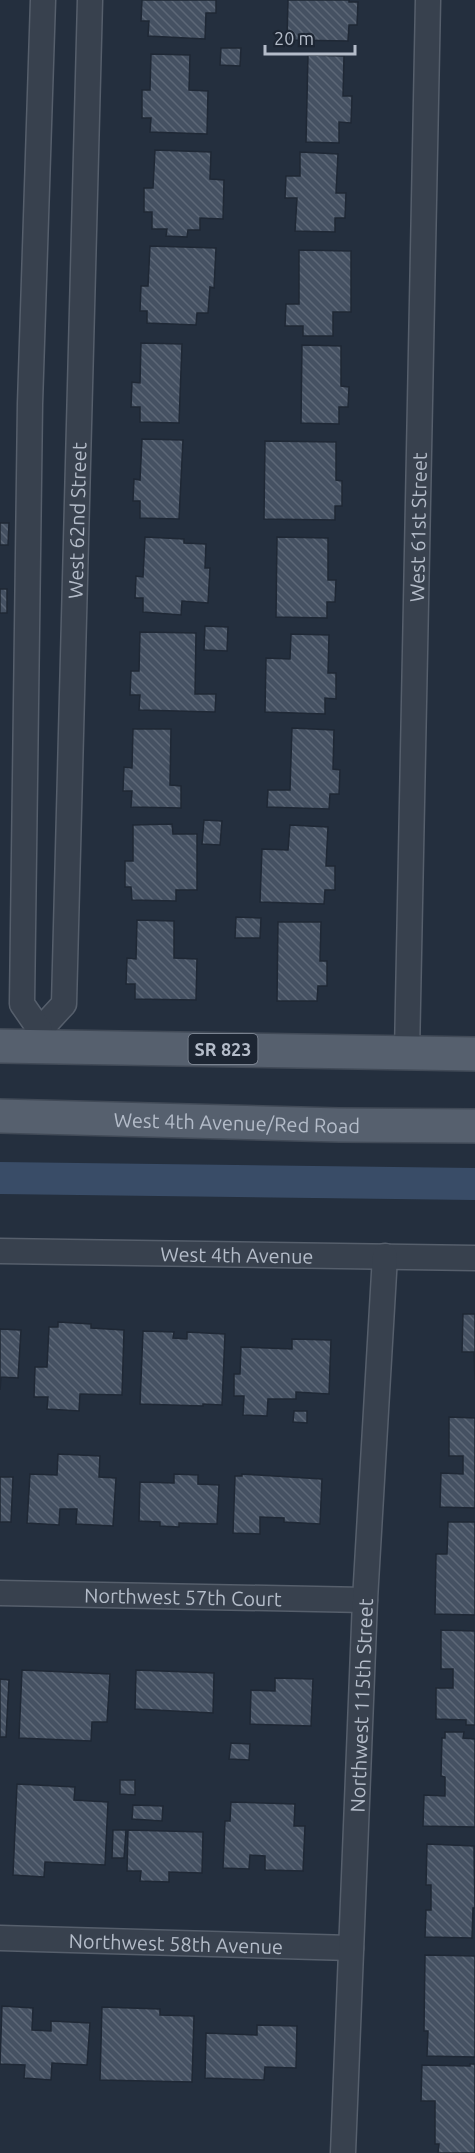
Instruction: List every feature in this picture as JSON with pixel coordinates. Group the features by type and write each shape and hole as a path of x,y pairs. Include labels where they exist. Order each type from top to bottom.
{"main road":[{"name":"SR 823","path":"0,1046 40,1038 475,1054"},
{"name":"West 4th Avenue/Red Road","path":"0,1116 339,1125 475,1126"}],"street":[{"path":"40,1038 22,1004 30,416 43,0"},
{"name":"West 62nd Street","path":"40,1038 64,1004 90,0"},
{"name":"West 61st Street","path":"406,1053 428,0"},
{"name":"West 4th Avenue","path":"0,1251 475,1258"},
{"name":"Northwest 115th Street","path":"343,2153 365,1600 385,1256"},
{"name":"Northwest 57th Court","path":"0,1593 365,1600"},
{"name":"Northwest 58th Avenue","path":"0,1938 351,1948"}],"building":[{"path":"142,0 216,0 216,13 206,13 205,39 148,36 149,21 141,21"},
{"path":"288,0 358,2 357,25 349,25 348,41 287,40"},
{"path":"221,48 241,48 240,66 220,65"},
{"path":"151,54 190,55 189,90 208,91 207,134 150,132 151,118 142,118 142,90 150,90"},
{"path":"308,55 344,56 343,96 352,96 351,123 339,122 339,143 306,142"},
{"path":"155,150 211,152 210,179 224,180 223,219 200,218 200,230 188,230 187,237 166,236 167,229 152,229 152,212 144,212 144,188 153,188"},
{"path":"300,152 338,154 336,193 346,193 345,218 335,218 335,232 295,231 297,198 285,198 286,176 300,176"},
{"path":"150,246 216,248 214,288 210,287 208,313 197,313 196,325 147,323 147,311 140,311 141,286 148,286"},
{"path":"299,250 351,251 351,312 333,312 333,336 303,336 303,326 285,326 286,304 299,304"},
{"path":"141,343 182,344 179,423 140,422 140,407 131,407 132,382 140,383"},
{"path":"302,345 341,346 341,386 349,387 348,407 339,407 339,424 301,423"},
{"path":"142,439 183,440 179,519 140,518 140,501 133,501 134,479 140,480"},
{"path":"265,441 336,442 336,480 342,481 342,506 335,506 335,520 264,519"},
{"path":"0,523 9,523 8,545 0,545"},
{"path":"145,537 184,539 184,543 206,544 205,568 210,568 208,603 182,601 181,615 143,612 143,598 135,598 136,576 143,577"},
{"path":"277,537 328,538 328,580 336,580 335,602 327,602 327,618 276,617"},
{"path":"0,589 7,589 7,613 0,613"},
{"path":"205,626 228,627 227,651 204,650"},
{"path":"140,632 196,633 195,694 216,694 215,712 139,710 140,695 130,695 131,671 139,671"},
{"path":"291,634 329,635 328,673 336,673 336,699 325,698 325,714 265,712 266,658 290,659"},
{"path":"292,728 334,730 333,769 340,770 339,794 330,794 329,809 267,807 268,790 290,790"},
{"path":"133,729 171,729 170,785 181,786 181,808 131,807 132,791 123,791 124,767 132,768"},
{"path":"204,820 222,821 220,845 202,844"},
{"path":"172,824 173,834 197,834 197,890 176,890 176,901 132,900 131,887 125,887 125,861 133,861 133,825"},
{"path":"290,825 328,827 326,866 335,866 335,890 325,890 324,904 260,902 262,849 288,850"},
{"path":"236,917 261,918 260,938 235,938"},
{"path":"137,920 174,921 174,958 197,959 196,1000 135,999 135,984 126,984 127,958 136,959"},
{"path":"278,922 321,922 320,961 327,961 327,986 318,986 317,1001 277,1001"},
{"path":"463,1314 475,1314 475,1380 474,1352 462,1352"},
{"path":"58,1322 91,1324 91,1328 124,1330 122,1395 80,1394 79,1411 47,1409 48,1397 34,1397 35,1367 47,1367 49,1327 58,1327"},
{"path":"0,1329 21,1330 18,1378 1,1377 0,1390"},
{"path":"143,1331 174,1332 173,1338 187,1339 187,1332 225,1334 222,1405 140,1404"},
{"path":"292,1339 331,1340 329,1394 296,1392 296,1399 268,1399 267,1416 243,1415 244,1396 234,1396 234,1374 240,1374 241,1347 292,1349"},
{"path":"294,1411 307,1411 307,1423 293,1422"},
{"path":"449,1417 475,1418 475,1508 440,1507 441,1473 463,1474 463,1456 449,1456"},
{"path":"58,1454 100,1456 99,1477 116,1478 113,1526 76,1524 77,1509 60,1509 59,1525 27,1523 30,1474 57,1475"},
{"path":"174,1474 198,1475 198,1484 219,1485 217,1524 179,1523 179,1527 160,1526 160,1522 139,1521 140,1482 174,1483"},
{"path":"242,1474 322,1479 320,1524 284,1522 284,1518 260,1517 260,1534 233,1533 235,1476 242,1476"},
{"path":"0,1477 13,1477 11,1522 0,1522"},
{"path":"448,1522 475,1522 475,1615 435,1614 436,1554 447,1554"},
{"path":"441,1630 475,1631 475,1725 466,1725 466,1720 436,1719 436,1688 453,1688 453,1669 441,1669"},
{"path":"22,1670 110,1674 107,1722 92,1722 91,1741 19,1738"},
{"path":"136,1670 214,1673 213,1713 135,1709"},
{"path":"275,1678 313,1679 311,1726 250,1724 251,1690 275,1691"},
{"path":"0,1679 9,1680 6,1737 0,1737"},
{"path":"445,1732 464,1732 463,1738 475,1739 475,1827 423,1826 424,1795 445,1796 445,1777 441,1776 442,1738 445,1738"},
{"path":"231,1743 250,1744 249,1760 229,1759"},
{"path":"120,1780 135,1780 135,1795 120,1794"},
{"path":"17,1784 75,1787 74,1800 108,1802 105,1865 45,1862 44,1877 13,1875"},
{"path":"231,1802 295,1804 294,1826 305,1826 303,1871 265,1870 265,1856 250,1855 249,1869 223,1868 225,1821 230,1821"},
{"path":"133,1805 163,1806 162,1821 132,1819"},
{"path":"113,1830 126,1830 124,1858 112,1858"},
{"path":"128,1830 203,1832 202,1873 169,1872 169,1882 140,1881 141,1871 127,1871"},
{"path":"427,1844 474,1846 475,1908 473,1908 472,1938 425,1937 426,1910 431,1910 431,1885 426,1885"},
{"path":"425,1955 475,1956 475,2057 427,2056 428,2031 424,2031"},
{"path":"2,2006 33,2008 32,2030 51,2031 51,2021 90,2023 87,2065 52,2063 51,2080 24,2078 25,2065 0,2064"},
{"path":"102,2007 160,2009 160,2015 194,2016 192,2082 100,2080"},
{"path":"257,2025 297,2026 296,2068 265,2067 264,2080 205,2078 206,2033 257,2035"},
{"path":"470,2064 475,2064 475,2153 438,2153 439,2144 435,2144 435,2101 421,2101 422,2065 470,2066"}],"waterway":[{"path":"0,1178 475,1184"}]}
